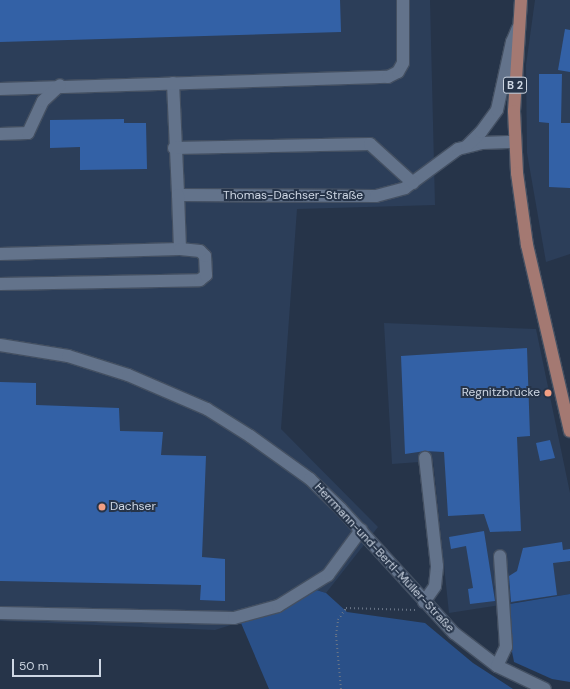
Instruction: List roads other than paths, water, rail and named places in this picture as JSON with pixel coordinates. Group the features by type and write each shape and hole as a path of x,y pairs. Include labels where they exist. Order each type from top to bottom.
{"main road":[{"name":"B 2","path":"521,0 518,28 515,142 527,245 569,428"}],"street":[{"path":"0,89 60,85 382,78 394,75 401,69 404,57 403,0"},
{"path":"467,146 482,132 497,110 512,42 518,28"},
{"path":"173,83 174,148 178,195 180,249"},
{"path":"0,134 28,133 43,101 60,85"},
{"path":"467,146 515,142"},
{"path":"174,148 370,144 413,183"},
{"name":"Thomas-Dachser-Straße","path":"178,195 376,196 397,191 413,183 449,154 467,146"},
{"path":"0,254 180,249 200,251 205,256 206,275 200,280 0,284"},
{"name":"Herrmann-und-Bertl-Müller-Straße","path":"0,345 50,353 92,363 157,386 207,409 288,462 310,479 361,530 428,606 454,633 498,666 545,689"},
{"path":"425,458 437,566 435,586 428,606"},
{"path":"0,613 234,618 278,606 328,575 361,530"},
{"path":"498,666 506,647 500,556"}],"place":[{"name":"Regnitzbrücke","path":"548,393"},
{"name":"Dachser","path":"102,507"}]}
